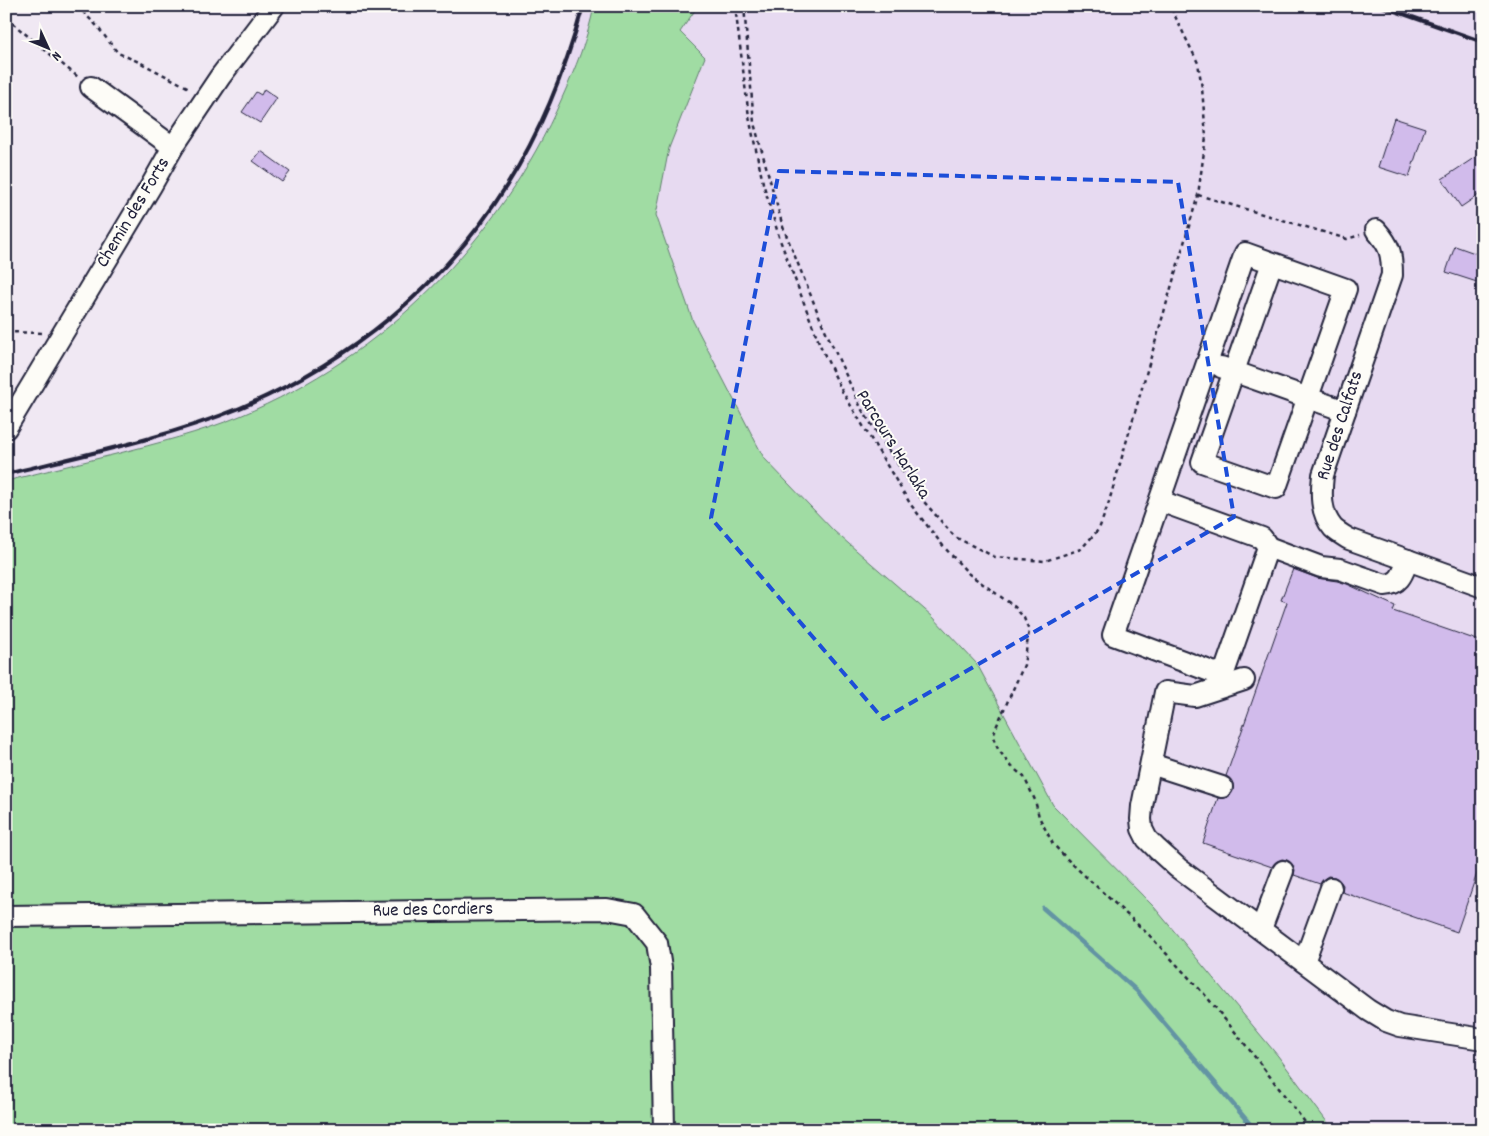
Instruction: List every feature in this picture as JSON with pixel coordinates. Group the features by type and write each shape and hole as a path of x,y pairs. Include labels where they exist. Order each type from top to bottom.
{"street":[{"name":"Chemin des Forts","path":"6,428 173,146 220,77 274,6"},
{"path":"91,87 173,146"},
{"name":"Rue des Calfats","path":"1376,230 1387,243 1392,258 1392,274 1323,475 1321,493 1325,516 1334,528 1349,539 1483,586"},
{"path":"1268,547 1225,670 1214,673 1113,635 1245,253 1346,289 1276,488 1202,462 1272,263"},
{"path":"1208,362 1345,411"},
{"path":"1160,501 1262,538 1268,547 1321,567 1340,569 1385,585 1392,584 1398,580 1408,560"},
{"path":"1244,680 1195,696 1165,692 1141,819 1142,829 1147,839 1178,868 1368,1010 1386,1021 1400,1026 1483,1039"},
{"path":"1151,764 1222,788"},
{"path":"1261,929 1283,871"},
{"path":"1304,962 1331,888"},
{"name":"Rue des Cordiers","path":"6,916 606,909 634,914 657,943 661,968 664,1130"}],"path":[{"path":"77,6 96,25 118,53 206,97"},
{"name":"Parcours Harlaka","path":"735,6 749,117 763,183 780,240 820,345 838,384 911,505 969,574 1015,606 1024,618 1029,631 1024,665 993,736 998,749 1011,766 1024,777 1035,800 1038,817 1053,844 1149,935 1206,996 1311,1130"},
{"path":"744,6 754,123 783,227 822,323 862,410 919,496 955,537 995,557 1045,561 1081,549 1098,529 1108,505 1198,195 1206,137 1202,88 1198,63 1170,6"},
{"path":"6,18 91,87"},
{"path":"1198,195 1347,239 1376,230"},
{"path":"6,332 32,332 61,336"}],"highlighted area":[{"path":"779,171 1178,182 1234,517 883,719 711,518"}],"shaded area":[{"path":"583,6 1483,6 1483,1130 6,1130 6,474 183,429 240,408 286,387 326,364 364,338 422,290 479,225 507,186 533,140 553,95 572,46"}],"green space":[{"path":"594,6 698,6 680,32 705,57 669,148 656,215 693,321 764,458 834,531 932,616 977,664 1053,805 1154,907 1278,1056 1333,1130 6,1130 6,481 163,442 240,416 292,391 342,361 388,327 431,288 471,245 506,199 536,150 562,98 585,42"}],"building":[{"path":"264,89 277,98 260,123 242,112 256,92 261,95"},
{"path":"1394,118 1425,128 1409,177 1378,167"},
{"path":"261,151 290,172 282,182 253,161"},
{"path":"1483,152 1483,192 1461,207 1442,179"},
{"path":"1455,246 1483,256 1483,284 1446,272"},
{"path":"1293,569 1317,578 1347,584 1395,606 1393,611 1483,642 1483,856 1457,932 1342,892 1343,885 1335,877 1328,876 1320,884 1294,875 1295,870 1287,860 1282,859 1272,867 1203,843 1218,798 1225,798 1233,791 1233,784 1226,776 1287,602 1281,600"}],"waterway":[{"path":"1043,908 1137,991 1255,1130"},
{"path":"1190,1130 1254,1128"}],"railway":[{"path":"6,474 154,437 240,408 280,390 319,368 356,344 391,317 424,288 454,256 482,221 520,164 552,98 583,6"},
{"path":"1381,6 1483,42"}]}
